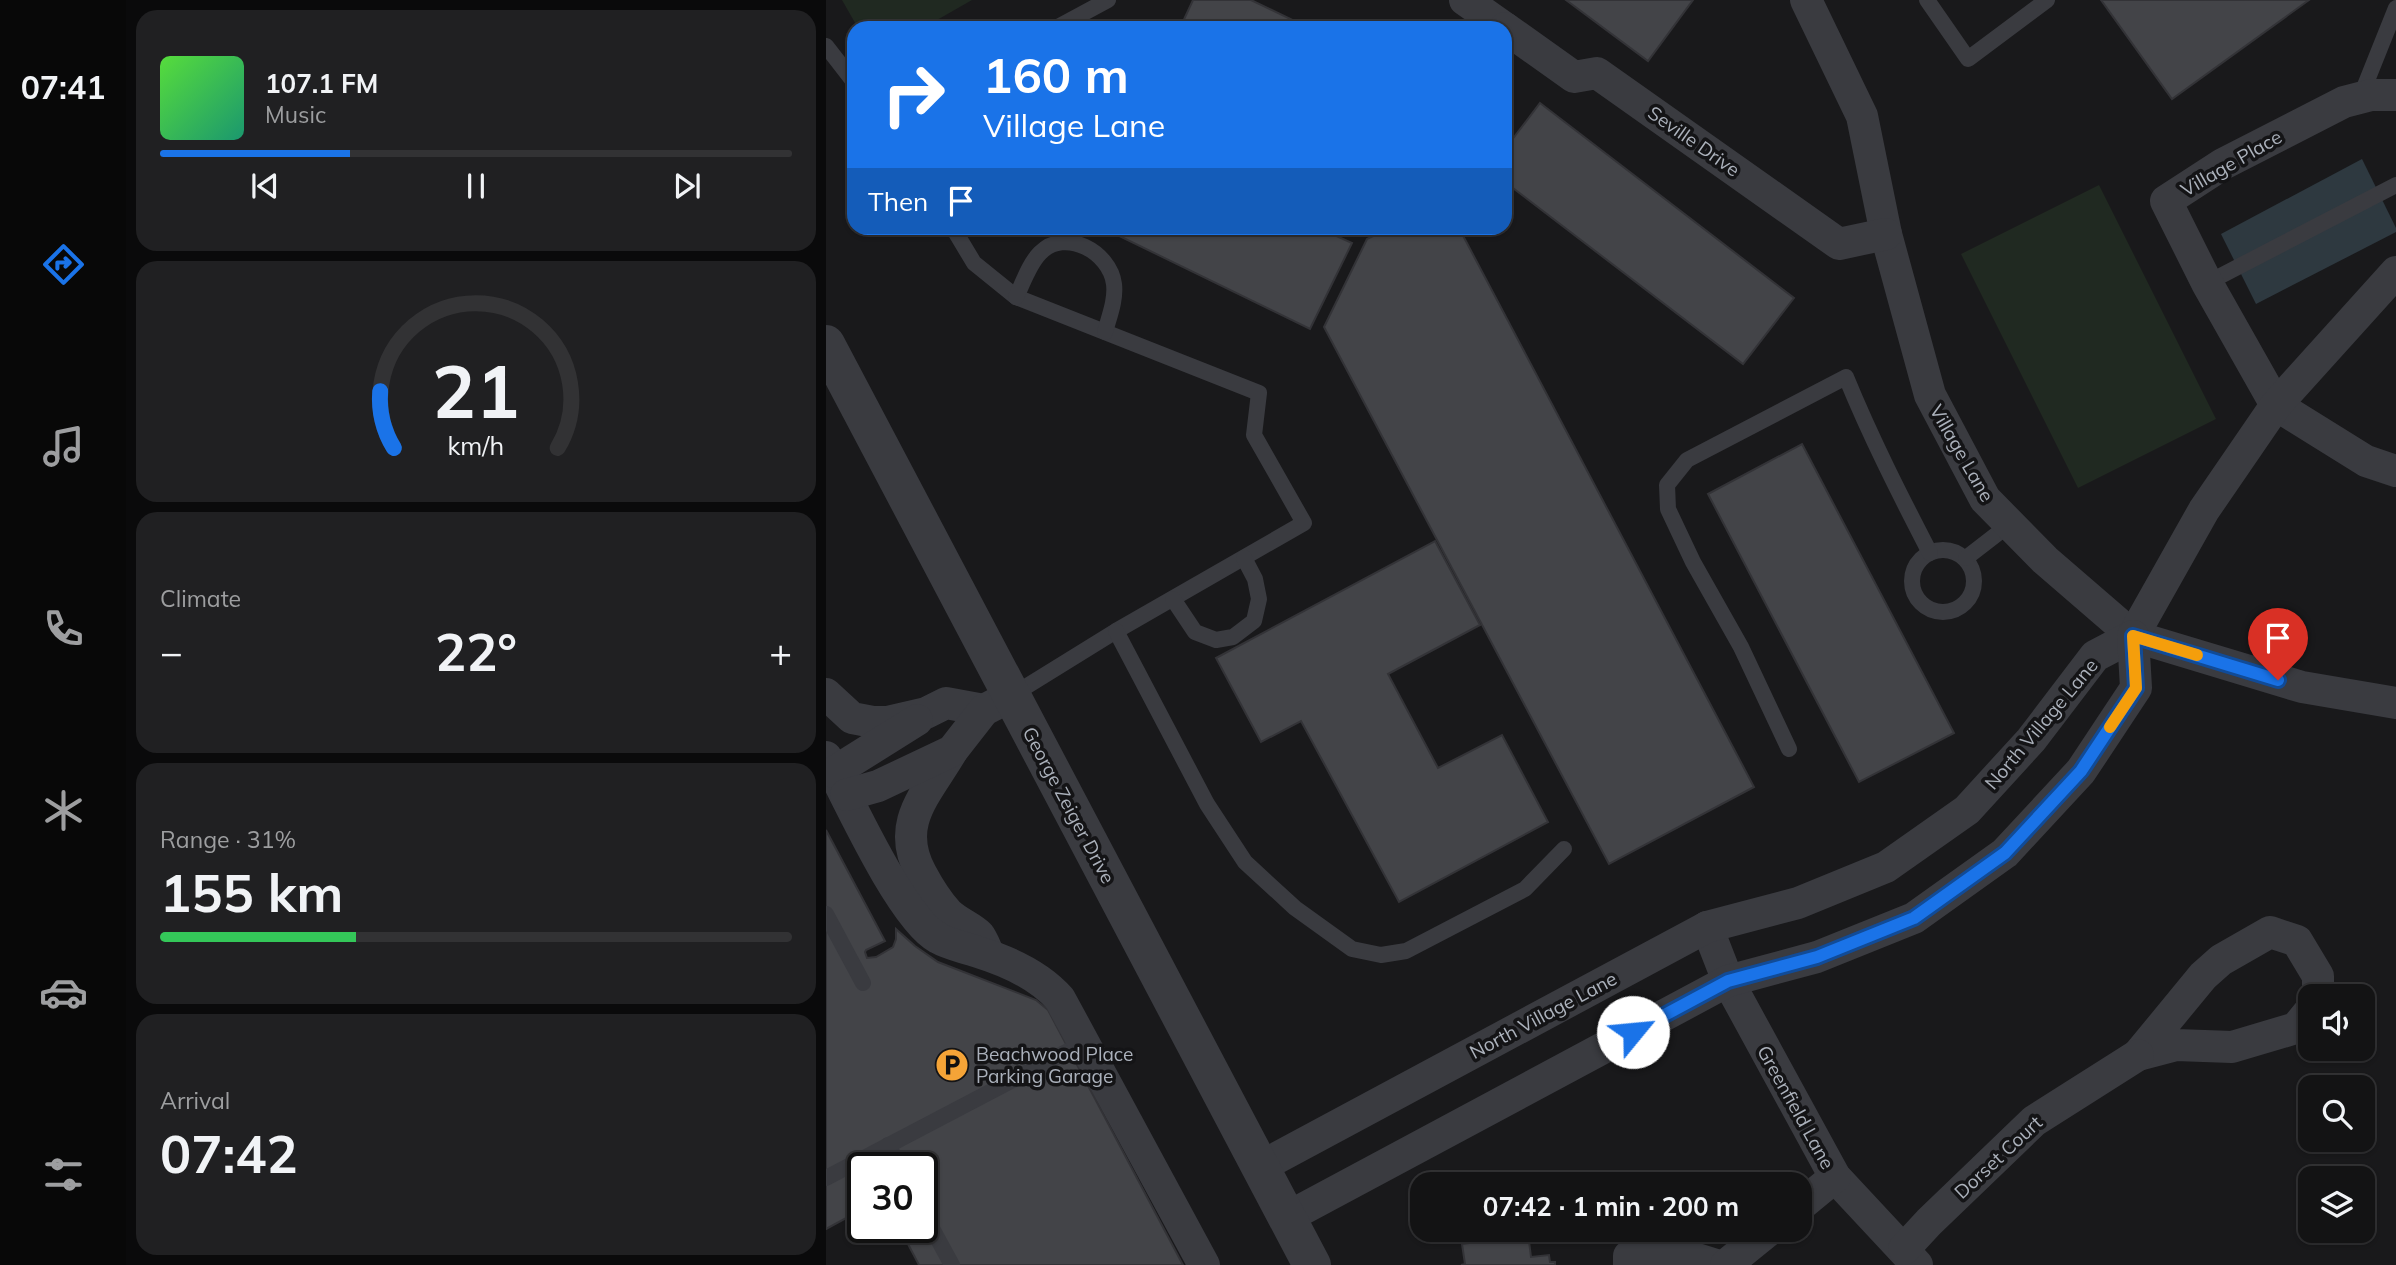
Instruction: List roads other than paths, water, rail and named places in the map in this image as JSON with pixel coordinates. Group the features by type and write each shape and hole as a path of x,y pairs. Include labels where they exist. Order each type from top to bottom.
{"street":[{"name":"Seville Drive","path":"1465,0 1495,21"},
{"name":"Village Lane","path":"1806,0 1862,116 1886,234 1930,395 1985,499 2045,559 2133,636 2302,687 2396,703"},
{"name":"Seville Drive","path":"1512,33 1574,77 1597,73 1839,244 1886,234"},
{"name":"Village Place","path":"2277,405 2207,283 2166,201 2223,164 2344,102 2371,95 2396,95"},
{"path":"1286,1218 1728,981 1817,957 1914,918 2005,853 2081,771 2136,688 2133,636 2204,510 2277,405 2396,272"},
{"name":"George Zeiger Drive","path":"826,344 998,703 1260,1167 1312,1265"},
{"path":"2277,405 2366,461 2396,471"},
{"name":"North Village Lane","path":"1260,1167 1707,927 1798,902 1886,867 1967,810 2031,740 2095,656 2133,636"},
{"path":"826,694 842,712 862,721 887,722 936,708 998,703"},
{"path":"989,956 979,935 950,915 936,899 913,858 910,843 917,808 951,751 998,703"},
{"path":"835,775 936,708"},
{"path":"835,775 878,786 951,751"},
{"path":"835,775 900,802 913,799 932,786"},
{"path":"835,775 900,896 924,928 957,946 989,956 1031,976 1052,989 1067,1008 1204,1265"},
{"name":"Greenfield Lane","path":"1707,927 1728,981 1782,1085 1835,1177 1910,1257"},
{"name":"Dorset Court","path":"2138,1055 2203,976 2221,960 2270,932 2297,941 2318,976 2318,984"},
{"name":"Dorset Court","path":"1910,1257 1929,1222 2034,1121 2138,1055 2176,1045 2232,1047 2298,1026"},
{"path":"1812,1196 1835,1177"},
{"path":"1726,1265 1754,1242"},
{"path":"1629,1265 1629,1256 1678,1254 1716,1265"}],"lane":[{"path":"1069,21 1108,0"},
{"path":"1927,0 1968,59 2048,0"},
{"path":"2360,98 2396,8"},
{"path":"826,46 847,73"},
{"path":"2207,283 2396,185"},
{"path":"957,235 974,263 1016,297 1259,393 1254,435 1304,523 1116,631 998,703"},
{"path":"1016,297 1040,252 1056,244 1074,243 1092,249 1106,261 1112,271 1115,287 1105,332"},
{"path":"1789,749 1741,647 1693,562 1668,509 1667,485 1687,460 1846,377 1893,484 1930,553"},
{"path":"1966,558 2010,524"},
{"path":"1939,549 1957,551 1966,558 1975,579 1974,590 1961,607 1947,612 1932,610 1919,601 1912,584 1914,568 1922,557 1939,549"},
{"path":"1173,599 1195,632 1216,640 1233,637 1254,621 1259,599 1255,579 1244,558"},
{"path":"1116,631 1207,804 1245,862 1295,908 1352,949 1381,955 1406,951 1525,889 1563,849"},
{"path":"826,914 863,983"},
{"path":"826,1178 1085,1042"},
{"path":"888,1145 892,1152"},
{"path":"938,1239 952,1265"}],"place":[{"name":"Beachwood Place Parking Garage","path":"952,1065"}]}
